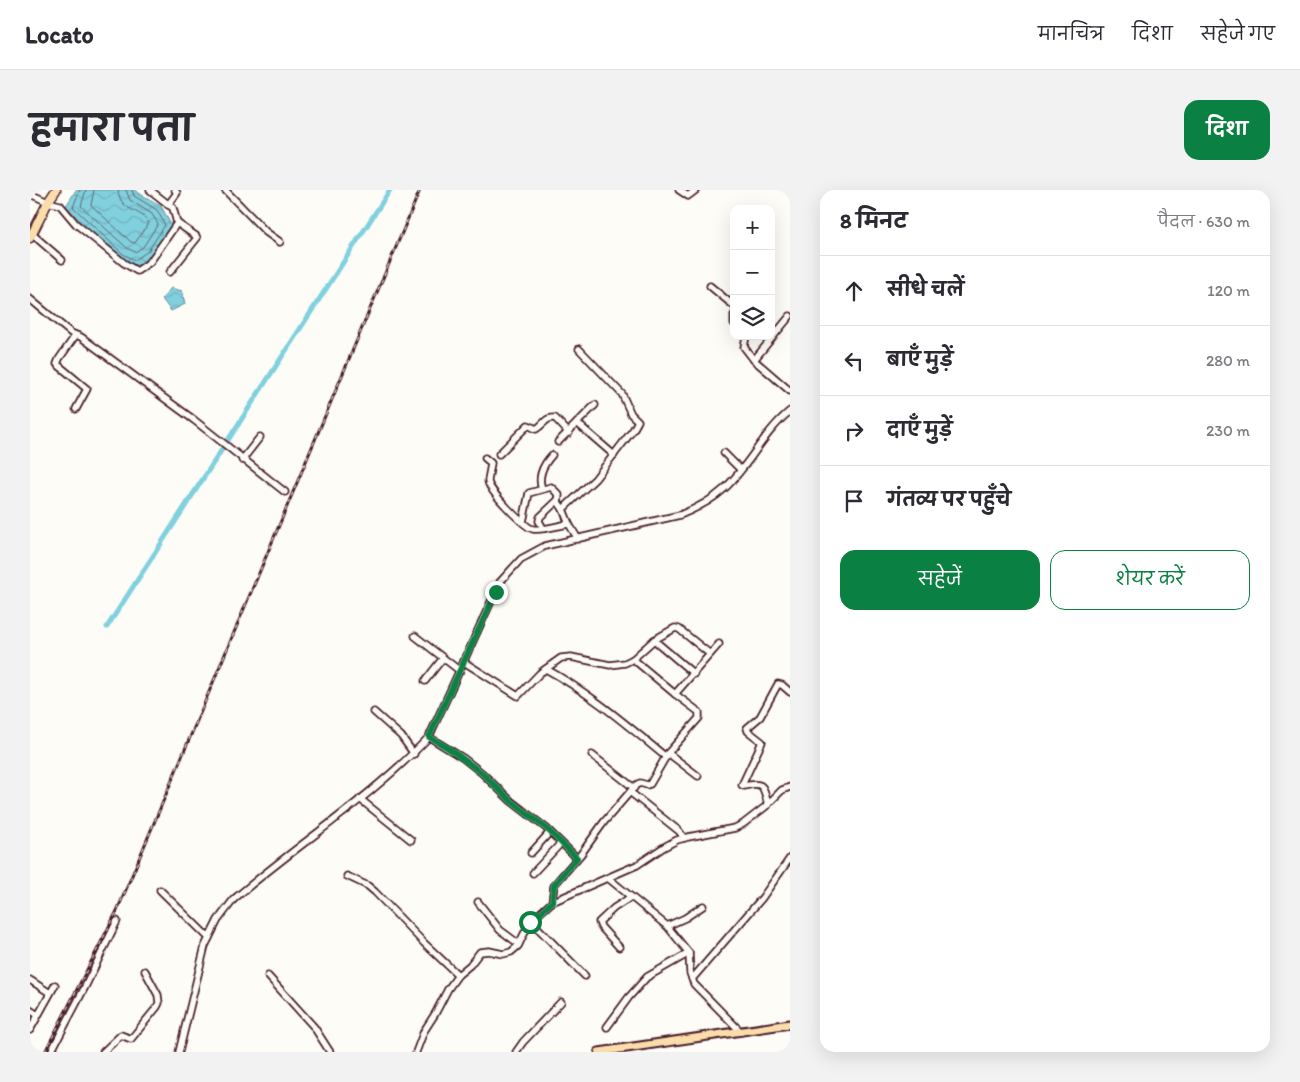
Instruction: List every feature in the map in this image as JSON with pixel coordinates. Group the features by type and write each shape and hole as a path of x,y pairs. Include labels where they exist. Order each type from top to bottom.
{"highway":[{"path":"31,236 56,190"}],"main road":[{"path":"599,1052 790,1024"}],"street":[{"path":"150,190 173,208 177,223 197,238 170,272"},
{"path":"168,205 176,196 175,190"},
{"path":"225,190 266,232 280,242"},
{"path":"679,190 688,196 696,190"},
{"path":"30,194 60,205 76,224 134,271 140,270 150,262 177,223"},
{"path":"31,236 62,260"},
{"path":"710,286 730,303"},
{"path":"30,299 75,336 81,337 225,444 242,460 285,492"},
{"path":"754,360 790,316"},
{"path":"75,336 57,364 87,389 76,409"},
{"path":"745,340 744,347 754,360 790,391"},
{"path":"563,509 591,484 638,421 631,414 622,394 580,349"},
{"path":"558,442 595,406"},
{"path":"179,1052 207,936 234,899 360,799 429,737 458,670 464,662 500,582 508,572 521,559 545,546 680,515 692,510 723,490 771,428 790,411"},
{"path":"499,454 528,425 536,429 546,420 555,418 569,433"},
{"path":"577,423 614,455"},
{"path":"242,460 260,437"},
{"path":"724,453 740,469"},
{"path":"542,489 539,479 545,462 552,455"},
{"path":"485,458 491,462 488,482 490,486 498,498 523,522 532,529 568,524"},
{"path":"523,522 530,492 548,487 553,488 559,496 558,500 568,524 578,539"},
{"path":"542,528 539,521 540,517 558,500"},
{"path":"464,662 518,696 546,669 561,658 566,657 610,665 624,663 633,659 654,640 677,628 710,654"},
{"path":"415,636 458,670"},
{"path":"654,640 694,674"},
{"path":"675,694 719,644"},
{"path":"425,681 443,658"},
{"path":"552,902 554,885 604,822 638,784 649,785 667,755 700,716 699,712 633,659"},
{"path":"546,669 557,674 698,776"},
{"path":"768,805 763,787 760,784 742,785 762,742 748,731 747,728 760,717 778,684 790,692"},
{"path":"374,712 402,736 412,752"},
{"path":"429,737 463,758 511,801 550,832 577,858"},
{"path":"592,755 679,831 684,838"},
{"path":"416,1052 424,1031 448,989 458,975 470,965 480,952 506,954 514,950 531,921 552,902 637,864 668,844 684,838 735,828 748,822 782,790 790,786"},
{"path":"360,799 411,840"},
{"path":"531,853 550,832"},
{"path":"534,873 561,843"},
{"path":"692,979 762,898 790,858"},
{"path":"346,876 368,886 375,892 458,975"},
{"path":"608,878 630,898 667,926 689,953 690,972 694,984 741,1032"},
{"path":"160,890 207,936"},
{"path":"619,947 601,927 599,922 614,908 630,898"},
{"path":"478,902 500,930 519,944"},
{"path":"667,926 685,918 703,906"},
{"path":"51,1052 117,921"},
{"path":"531,921 585,976"},
{"path":"607,1026 647,977 689,953"},
{"path":"103,1052 121,1036 131,1039 157,1007 158,995 146,971"},
{"path":"268,976 314,1027 330,1052"},
{"path":"30,980 50,993"},
{"path":"30,1030 55,985"},
{"path":"516,1052 561,1002"},
{"path":"30,1010 38,1015"}],"water":[{"path":"76,190 134,190 161,206 171,225 151,255 136,266 108,247 66,206"},
{"path":"171,288 182,291 185,304 171,311 162,299"}],"waterway":[{"path":"107,627 390,190"}],"railway":[{"path":"45,1052 117,911 420,190"}],"route":[{"path":"496,592 429,737 463,758 482,773 511,801 546,828 577,858 554,885 552,902 530,922"}]}
